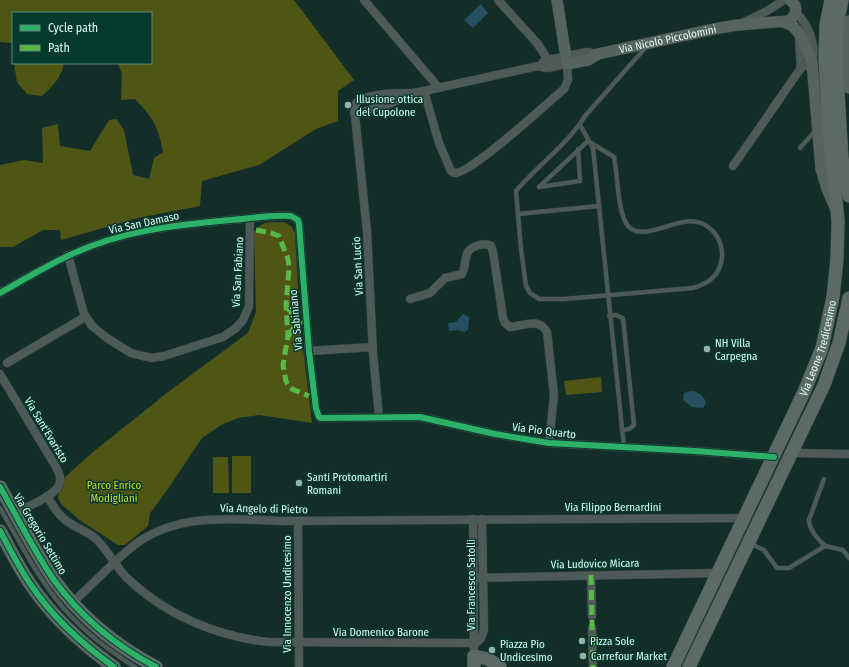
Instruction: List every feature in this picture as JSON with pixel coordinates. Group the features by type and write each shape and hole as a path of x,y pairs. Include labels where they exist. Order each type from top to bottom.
{"main road":[{"path":"557,0 566,60"},
{"path":"784,22 791,19 796,12 794,3 790,0"},
{"name":"Via Leone Tredicesimo","path":"675,662 774,457 804,392 822,348 835,284 838,244 837,212 829,130 825,35 826,19 831,0"},
{"path":"842,0 843,23 847,46 849,88"},
{"path":"784,22 798,30 804,40 812,62 820,164 824,179 837,212"},
{"name":"Via Nicolò Piccolomini","path":"566,60 588,60 598,54 738,25 784,22"},
{"path":"843,23 837,50 842,158 848,188"},
{"name":"Via Leone Tredicesimo","path":"690,666 821,391 834,360 843,330 849,298"},
{"name":"Via Gregorio Settimo","path":"0,487 15,513 25,557 35,570 38,595 66,628 86,646 114,667"},
{"name":"Via Gregorio Settimo","path":"0,532 25,557 35,570 73,602 100,629 114,641 156,667"},
{"path":"474,656 488,659 500,667"},
{"path":"664,667 675,662"}],"street":[{"path":"364,0 439,88"},
{"path":"498,0 537,44 548,60"},
{"path":"738,25 767,11 784,0"},
{"path":"733,166 801,68 812,62 814,49 811,38 806,25 796,12"},
{"path":"798,30 801,52 801,68"},
{"name":"Via Nicolò Piccolomini","path":"413,93 389,104 354,114 354,105 361,99 388,93 413,93 424,91 538,66 548,60 566,60"},
{"path":"424,91 439,142 451,171 454,174 458,174 479,162 564,89 568,80 566,60"},
{"name":"Via Nicolò Piccolomini","path":"538,66 548,68 566,60"},
{"name":"Via San Lucio","path":"354,114 367,231 373,347 379,417"},
{"name":"Via San Damaso","path":"0,293 68,255 117,237 147,230 198,223 286,216 295,218 300,224"},
{"name":"Via San Fabiano","path":"68,255 85,317 95,330 131,353 151,358 169,355 227,335 243,320 249,306 250,218"},
{"name":"Via Sabiniano","path":"300,224 309,351 317,414"},
{"path":"410,299 430,292 445,278 462,274 467,253 469,251 480,244 491,246 505,323 510,327 535,323 542,326 547,332 554,395 549,443"},
{"path":"7,363 85,317"},
{"path":"309,351 373,347"},
{"name":"Via Sant'Evaristo","path":"0,374 60,474 59,485 47,496"},
{"name":"Via Pio Quarto","path":"317,414 318,417 326,419 420,417 495,434 549,443 774,457"},
{"path":"792,453 849,454"},
{"path":"15,513 47,496"},
{"name":"Via Domenico Barone","path":"47,496 60,516 94,537 114,564 127,578 154,600 170,611 222,633 256,641 298,643 463,643 474,656"},
{"name":"Via Filippo Bernardini","path":"482,519 744,518"},
{"name":"Via Angelo di Pietro","path":"73,602 133,546 167,527 180,524 210,519 298,521 482,519"},
{"name":"Via Francesco Satolli","path":"473,519 474,656"},
{"name":"Via Francesco Satolli","path":"474,656 484,632 482,519"},
{"name":"Via Innocenzo Undicesimo","path":"298,521 299,667"},
{"name":"Via Ludovico Micara","path":"474,578 717,573"},
{"path":"591,575 592,616"},
{"path":"592,628 594,667"}],"lane":[{"path":"588,141 614,157 621,210 629,226 637,232 644,232 679,221 694,221 702,223 714,232 720,240 722,255 721,262 715,275 710,280 698,287 693,288 608,294 564,299 539,299 530,293 526,286 516,191 550,159 580,125 585,116 649,43"},
{"path":"580,125 593,148 609,316 624,448"},
{"path":"800,148 817,129"},
{"path":"578,149 580,181 539,187 578,149 588,141"},
{"path":"518,214 599,206"},
{"path":"609,316 616,315 623,318 634,425 629,429 622,430"},
{"path":"824,479 809,520 809,525 817,538 825,546 843,550 849,558"},
{"name":"Via Gregorio Settimo","path":"0,508 25,557"},
{"path":"748,542 764,550 777,568 789,568 825,546"},
{"name":"Via Gregorio Settimo","path":"35,570 57,600 80,624 105,646 135,667"}],"green space":[{"path":"0,0 294,0 354,80 338,91 338,121 316,129 259,165 202,181 200,206 138,218 61,240 60,230 43,230 13,247 0,247 0,165 25,160 43,163 42,128 58,124 60,146 90,151 109,120 116,119 124,130 133,175 149,179 154,158 163,152 157,129 146,111 135,99 121,100 122,74 118,64 152,64 152,12 12,12 12,43 0,42"},
{"path":"14,64 64,64 59,77 42,96 27,94 17,82"},
{"name":"Parco Enrico Modigliani","path":"281,222 290,225 295,234 300,323 312,423 259,415 238,418 221,425 202,438 150,513 148,526 125,545 118,545 81,521 62,505 58,498 60,487 65,477 93,452 172,389 248,333 256,312 254,234 262,224"},
{"path":"601,377 602,392 566,395 564,381"},
{"path":"232,456 251,456 251,493 232,493"},
{"path":"213,457 228,457 229,493 213,493"}],"water":[{"path":"481,4 488,13 473,28 464,20"},
{"path":"463,314 469,317 468,330 464,332 457,330 449,331 448,323 456,322"},
{"path":"694,391 700,394 704,399 706,403 703,408 692,407 683,400 684,393"}],"marked path":[{"path":"256,230 279,236 288,259 289,268 286,306 288,336 283,365 286,381 289,387 309,396"},
{"path":"286,306 300,323 295,326 288,336"},
{"path":"591,575 593,667"}],"cycle path":[{"path":"0,293 43,268 70,255 108,240 148,230 189,224 268,216 291,216 298,220 299,224 309,351 316,409 319,417 321,418 420,417 495,434 549,443 774,457"},
{"path":"0,487 40,558 54,580 75,606 113,640 141,659 156,667"},
{"path":"0,531 27,579 58,619 79,640 114,667"}],"place":[{"name":"Illusione ottica del Cupolone","path":"348,105"},
{"name":"NH Villa Carpegna","path":"707,349"},
{"name":"Santi Protomartiri Romani","path":"299,483"},
{"name":"Pizza Sole","path":"582,641"},
{"name":"Piazza Pio Undicesimo","path":"492,650"},
{"name":"Carrefour Market","path":"583,656"}]}
